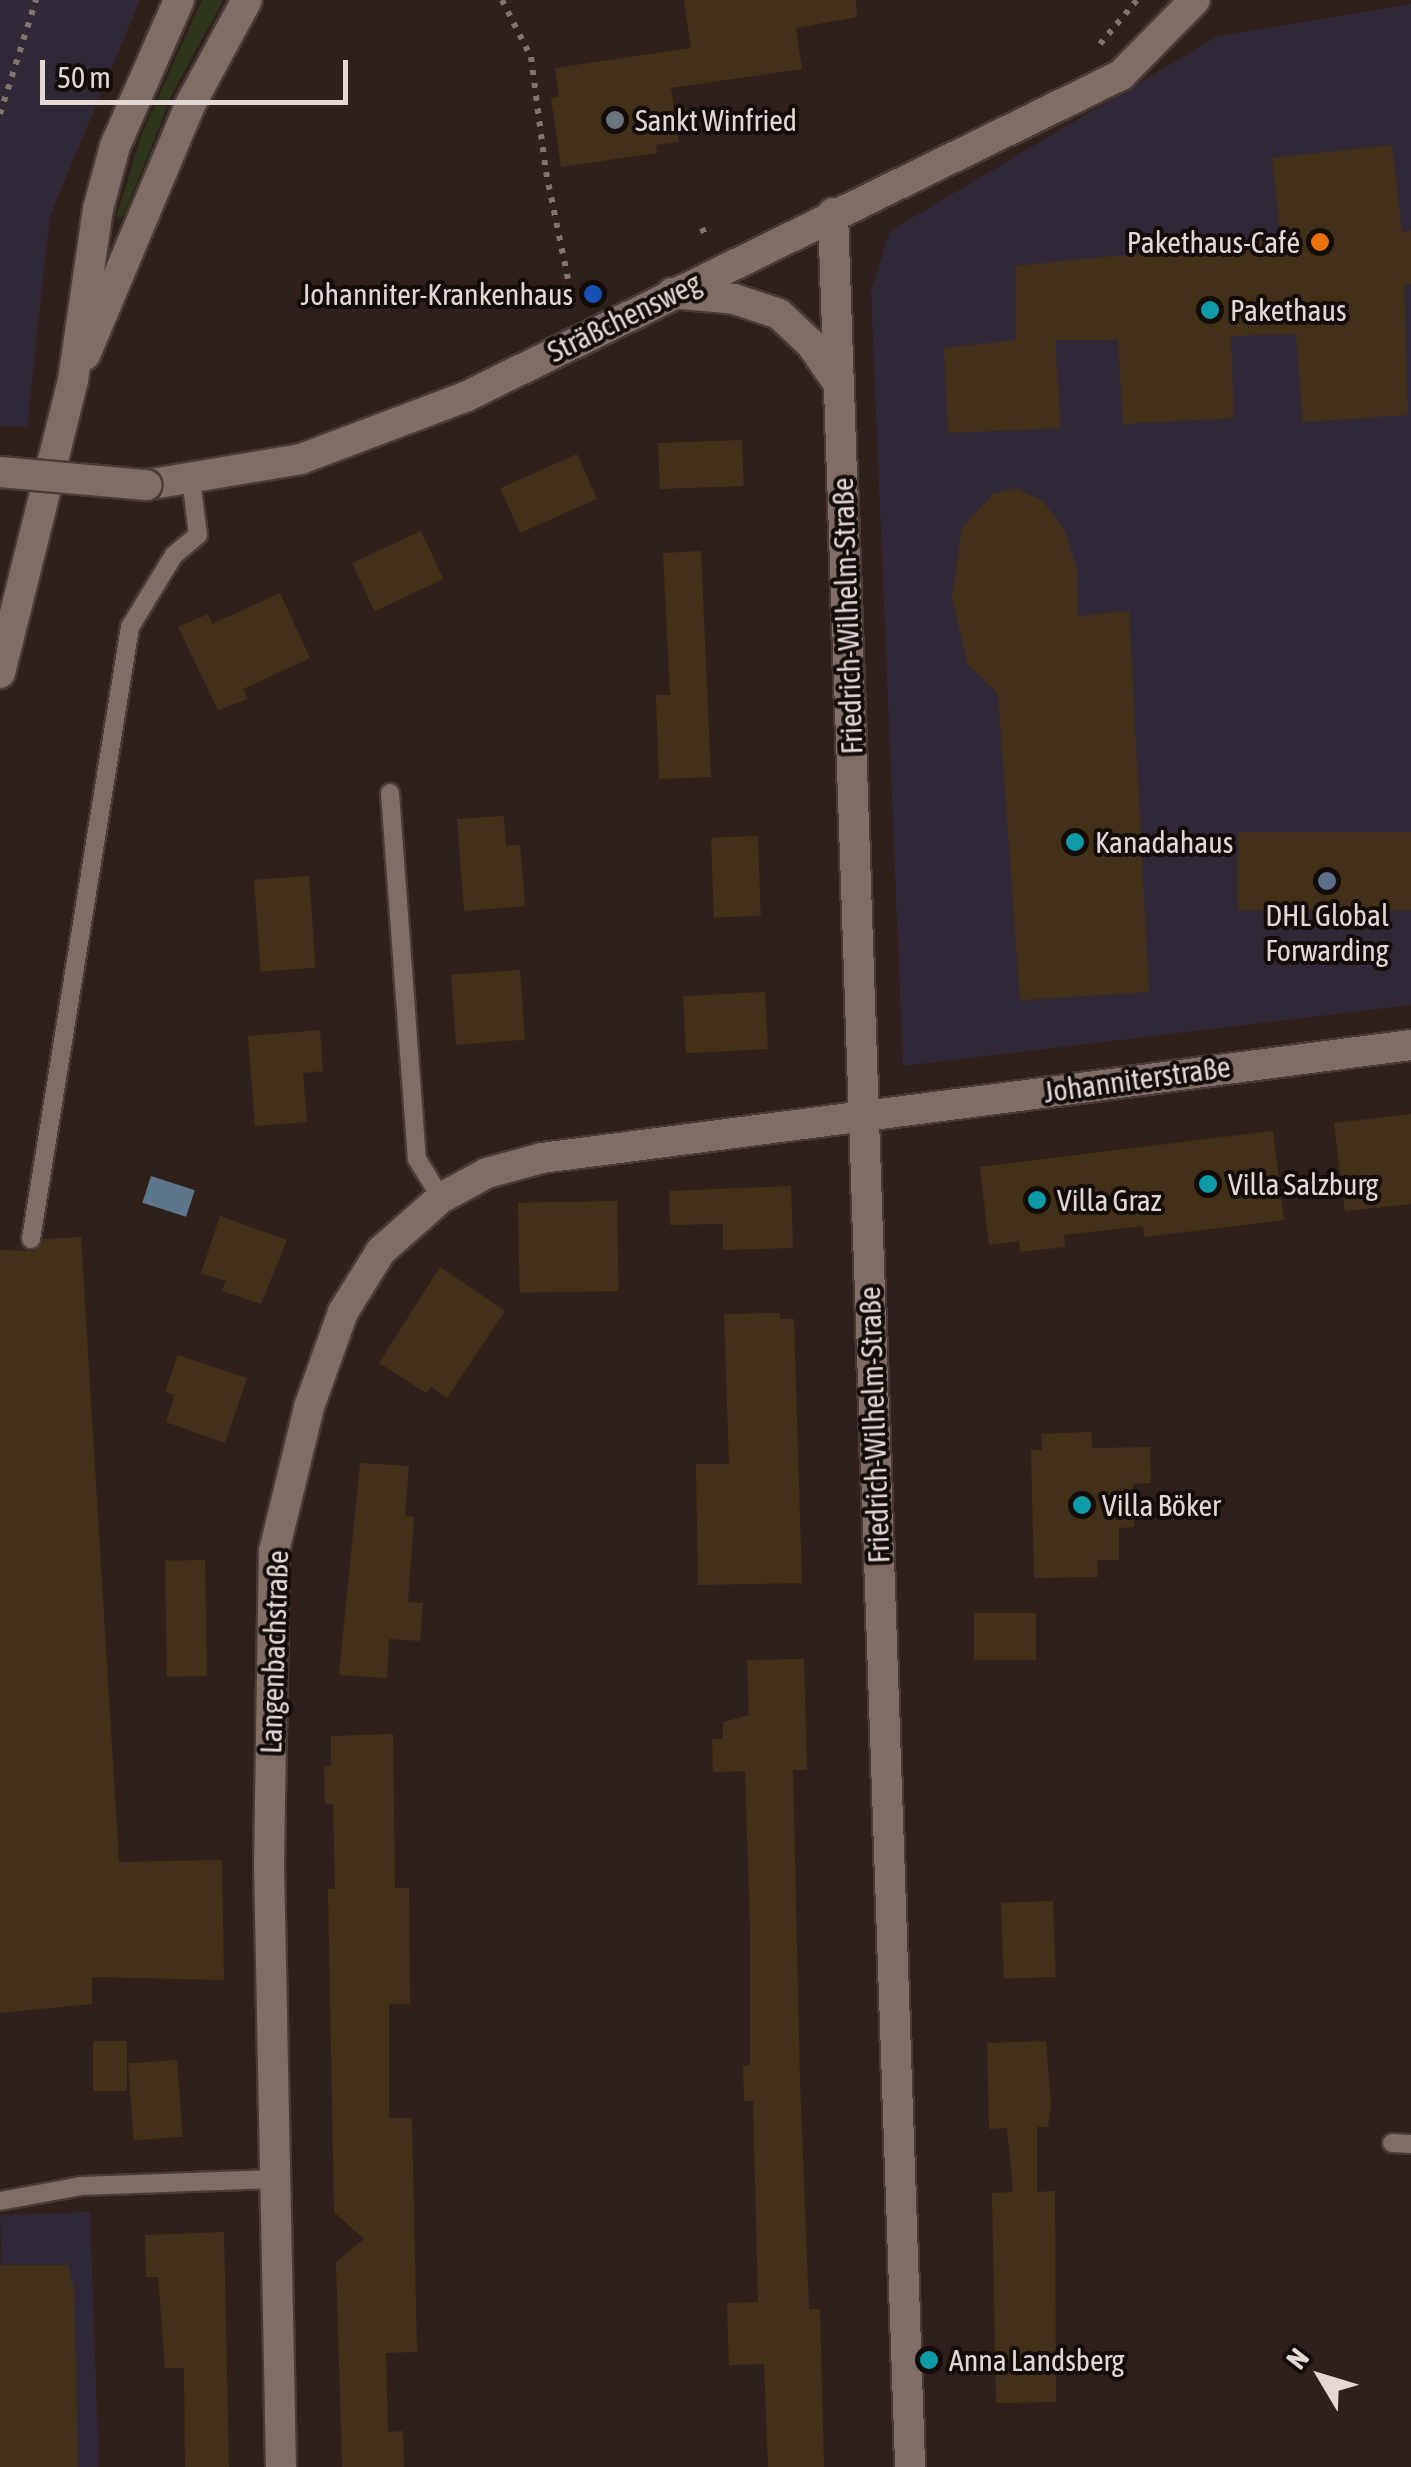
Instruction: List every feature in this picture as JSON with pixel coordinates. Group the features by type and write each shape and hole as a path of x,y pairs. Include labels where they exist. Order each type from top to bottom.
{"street":[{"path":"0,673 73,380 84,283 111,162 179,0"},
{"path":"73,380 191,103 247,0"},
{"name":"Sträßchensweg","path":"0,472 146,485 191,479 358,442 465,397 832,213 1121,75 1195,0"},
{"name":"Friedrich-Wilhelm-Straße","path":"832,213 910,2467"},
{"path":"672,292 734,299 779,314 811,344 838,383"},
{"name":"Johanniterstraße","path":"863,1117 1411,1045"},
{"name":"Langenbachstraße","path":"281,2467 274,2179 274,1552 309,1408 343,1312 381,1252 441,1198 487,1173 542,1158 863,1117"}],"lane":[{"path":"32,1238 130,627 174,555 198,535 191,479"},
{"path":"390,793 417,1159 441,1198"},
{"path":"0,2201 81,2186 274,2179"}],"path":[{"path":"0,114 36,0"},
{"path":"502,0 532,56 546,172 572,296"},
{"path":"1105,31 1137,0"}],"shaded area":[{"path":"0,0 140,0 50,216 27,427 0,426"},
{"path":"1411,4 1411,1005 903,1066 871,290 890,231 1218,36"},
{"path":"90,2212 99,2467 9,2467 0,2215"}],"green space":[{"path":"202,0 223,0 174,90 123,217 116,218 142,134"}],"water":[{"path":"151,1176 195,1190 186,1217 142,1203"}],"building":[{"path":"684,0 856,0 857,17 796,28 802,69 671,88 679,142 656,145 657,153 561,167 551,98 559,97 555,68 691,48"},
{"name":"Pakethaus","path":"1392,145 1402,232 1411,230 1411,284 1404,285 1408,415 1303,422 1296,334 1231,336 1234,418 1123,424 1118,340 1055,340 1061,428 948,433 944,348 1016,340 1016,266 1281,239 1272,158"},
{"path":"742,440 744,486 660,489 658,443"},
{"path":"577,454 597,499 520,533 500,488"},
{"name":"Kanadahaus","path":"1015,488 1043,501 1064,529 1077,569 1078,616 1129,611 1149,992 1020,1000 998,693 968,665 952,598 962,528 993,494"},
{"path":"421,531 443,579 375,611 352,563"},
{"path":"701,551 711,777 659,779 656,695 670,695 663,553"},
{"path":"280,593 310,658 243,689 248,699 218,710 178,627 208,614 212,624"},
{"path":"504,816 506,846 520,845 525,906 464,911 457,819"},
{"name":"DHL Global Forwarding","path":"1238,832 1411,832 1411,910 1238,910"},
{"path":"758,836 761,916 714,918 711,838"},
{"path":"309,876 315,968 261,972 254,880"},
{"path":"520,970 525,1040 456,1045 451,975"},
{"path":"765,992 768,1049 686,1053 683,996"},
{"path":"320,1030 323,1071 303,1073 307,1122 255,1126 248,1036"},
{"path":"1411,1114 1411,1204 1345,1211 1334,1123"},
{"path":"1273,1131 1284,1220 1144,1237 1143,1226 1064,1235 1065,1247 1020,1252 1019,1241 989,1245 980,1167"},
{"path":"791,1186 793,1248 723,1250 723,1224 670,1225 669,1191"},
{"path":"617,1201 619,1291 520,1293 518,1203"},
{"path":"220,1216 287,1240 261,1304 222,1291 226,1281 201,1273"},
{"path":"81,1237 119,1862 222,1860 224,1980 92,1977 92,2004 0,2013 0,1250 34,1251 44,1239"},
{"path":"440,1267 505,1311 447,1398 431,1387 426,1393 379,1363"},
{"path":"780,1313 780,1319 794,1319 802,1583 698,1585 696,1464 729,1464 724,1314"},
{"path":"178,1355 247,1378 225,1443 166,1422 175,1395 165,1392"},
{"name":"Villa Böker","path":"1091,1432 1092,1448 1150,1447 1151,1483 1133,1484 1134,1527 1119,1528 1119,1560 1097,1560 1098,1577 1034,1578 1031,1450 1042,1450 1041,1434"},
{"path":"360,1463 409,1466 405,1516 414,1517 408,1602 423,1603 420,1641 389,1639 387,1678 339,1675"},
{"path":"205,1560 207,1676 167,1677 165,1561"},
{"path":"974,1613 1036,1613 1036,1660 974,1660"},
{"path":"804,1659 807,1770 793,1770 800,2080 809,2309 820,2309 824,2467 768,2467 764,2364 729,2365 727,2303 758,2302 753,2101 744,2101 743,2066 750,2065 750,1928 745,1771 713,1772 712,1739 723,1739 723,1722 749,1715 747,1660"},
{"path":"393,1734 395,1888 409,1888 410,2004 389,2004 389,2118 412,2118 417,2352 386,2353 388,2432 403,2431 404,2467 342,2467 336,2262 364,2239 334,2212 328,1889 335,1889 333,1804 325,1804 324,1766 331,1766 331,1736"},
{"path":"1053,1901 1056,1977 1004,1979 1001,1903"},
{"path":"93,2041 127,2041 127,2091 93,2091"},
{"path":"1046,2041 1051,2103 1048,2127 1037,2127 1037,2192 1055,2191 1056,2402 996,2403 992,2193 1013,2192 1007,2128 989,2129 987,2043"},
{"path":"177,2060 182,2137 133,2140 128,2063"},
{"path":"224,2232 229,2467 185,2467 184,2368 165,2368 158,2277 146,2277 145,2235"},
{"path":"0,2265 68,2265 74,2289 78,2467 0,2467"}],"place":[{"name":"Sankt Winfried","path":"615,120"},
{"name":"Pakethaus-Café","path":"1320,242"},
{"name":"Johanniter-Krankenhaus","path":"593,294"},
{"name":"Pakethaus","path":"1210,310"},
{"name":"Kanadahaus","path":"1075,842"},
{"name":"DHL Global Forwarding","path":"1327,881"},
{"name":"Villa Salzburg","path":"1208,1184"},
{"name":"Villa Graz","path":"1037,1200"},
{"name":"Villa Böker","path":"1082,1505"},
{"name":"Anna Landsberg","path":"929,2360"}]}
